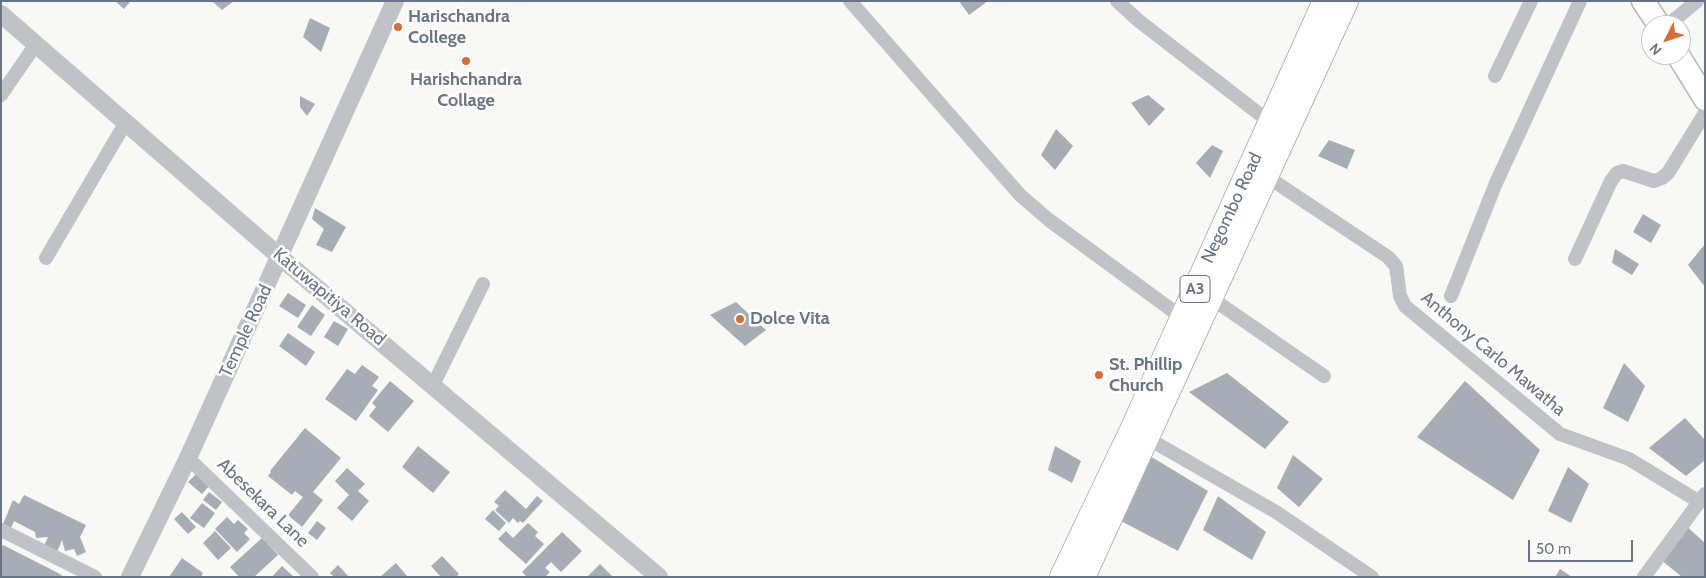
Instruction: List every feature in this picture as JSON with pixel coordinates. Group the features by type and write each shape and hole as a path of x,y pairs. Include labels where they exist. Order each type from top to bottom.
{"highway":[{"name":"Negombo Road","path":"1084,577 1148,438 1190,323 1271,123 1325,1"},
{"name":"Negombo Road","path":"1062,577 1132,430 1190,323 1211,298 1346,1"}],"main road":[{"path":"1643,1 1652,15"},
{"path":"1684,65 1705,99"}],"street":[{"name":"Temple Road","path":"134,575 395,1"},
{"path":"850,1 1020,195 1049,220 1190,323"},
{"path":"1117,1 1139,21 1271,123"},
{"path":"1495,76 1531,1"},
{"path":"1451,296 1496,182 1580,1"},
{"path":"1680,15 1697,1"},
{"name":"Katuwapitiya Road","path":"1,14 280,257 659,577"},
{"path":"1,95 36,44"},
{"path":"1575,259 1611,181 1617,173 1622,171 1654,181 1662,178 1668,173 1705,113"},
{"path":"46,258 126,122"},
{"name":"Anthony Carlo Mawatha","path":"1266,176 1388,257 1396,266 1400,296 1405,306 1560,434 1629,459 1702,497"},
{"path":"432,385 483,284"},
{"path":"1211,298 1324,376"},
{"path":"1148,438 1276,512 1372,577"},
{"name":"Abesekara Lane","path":"188,458 312,577"},
{"path":"1644,577 1702,497"},
{"path":"1,530 95,577"}],"building":[{"path":"115,1 131,1 124,9"},
{"path":"212,1 234,1 222,10"},
{"path":"959,1 988,1 969,15"},
{"path":"310,18 330,28 321,52 303,37"},
{"path":"1148,95 1165,109 1149,126 1131,103"},
{"path":"300,96 315,104 307,116 300,107"},
{"path":"1056,129 1073,146 1055,170 1041,155"},
{"path":"1329,140 1355,150 1347,169 1318,156"},
{"path":"1212,145 1223,151 1210,178 1196,163"},
{"path":"315,208 346,227 332,252 316,245 324,229 312,219"},
{"path":"1643,214 1661,225 1651,243 1633,232"},
{"path":"1705,244 1705,287 1688,265"},
{"path":"1615,249 1639,264 1632,275 1612,263"},
{"path":"288,293 306,305 298,318 279,306"},
{"path":"736,302 766,330 745,346 710,315"},
{"path":"312,305 325,315 311,336 297,327"},
{"path":"334,321 348,329 338,346 324,337"},
{"path":"288,333 315,352 306,366 279,346"},
{"path":"1624,363 1645,386 1628,422 1603,408"},
{"path":"362,365 379,377 372,386 378,390 356,421 325,399 347,369 355,374"},
{"path":"1227,373 1289,422 1265,449 1189,392"},
{"path":"390,381 414,401 388,432 369,416 376,407 372,403"},
{"path":"1465,381 1540,450 1513,500 1417,437"},
{"path":"1685,418 1705,440 1705,460 1686,476 1649,448"},
{"path":"305,428 341,458 313,492 323,500 302,527 288,515 303,497 295,491 292,495 268,476"},
{"path":"418,446 450,472 433,493 402,467"},
{"path":"1055,446 1081,461 1072,483 1048,470"},
{"path":"1293,455 1323,479 1299,507 1277,488"},
{"path":"1150,456 1208,491 1178,551 1121,521"},
{"path":"1568,467 1589,484 1571,523 1548,511"},
{"path":"347,468 365,484 358,491 369,501 352,521 337,508 349,495 335,481"},
{"path":"197,473 210,485 202,494 188,482"},
{"path":"505,490 526,509 537,496 543,501 523,523 520,521 518,523 513,518 509,523 495,510 499,506 494,502"},
{"path":"209,492 222,502 216,510 203,500"},
{"path":"24,495 86,525 80,537 86,552 77,556 74,549 65,551 62,540 57,552 44,546 48,537 36,538 35,532 14,521 11,528 3,524 13,500 19,504"},
{"path":"1218,496 1266,532 1252,560 1203,530"},
{"path":"202,503 215,513 204,528 190,518"},
{"path":"493,510 506,523 499,531 485,519"},
{"path":"182,512 196,527 188,534 174,519"},
{"path":"227,517 234,524 238,520 248,529 244,533 250,539 237,552 215,529"},
{"path":"317,521 326,528 317,540 308,533"},
{"path":"528,523 538,532 535,536 544,544 526,564 498,539 506,531 513,538"},
{"path":"1683,523 1705,543 1705,577 1682,577 1660,559"},
{"path":"215,531 231,548 218,560 203,543"},
{"path":"562,532 582,551 561,572 551,562 545,568 550,572 545,577 527,577 522,572"},
{"path":"262,538 278,555 254,577 239,577 230,567"},
{"path":"3,545 62,575 61,577 1,577 1,549"},
{"path":"442,556 459,574 456,577 441,577 431,566"},
{"path":"182,558 203,573 201,577 169,577"},
{"path":"396,563 408,577 380,577"},
{"path":"600,564 613,577 587,577"},
{"path":"338,565 349,577 334,577 330,573"},
{"path":"282,566 294,577 272,577"},
{"path":"1560,569 1572,577 1555,577"}],"place":[{"name":"Harischandra College","path":"398,27"},
{"name":"Harishchandra Collage","path":"466,61"},
{"name":"Dolce Vita","path":"740,319"},
{"name":"St. Phillip Church","path":"1099,375"}]}
